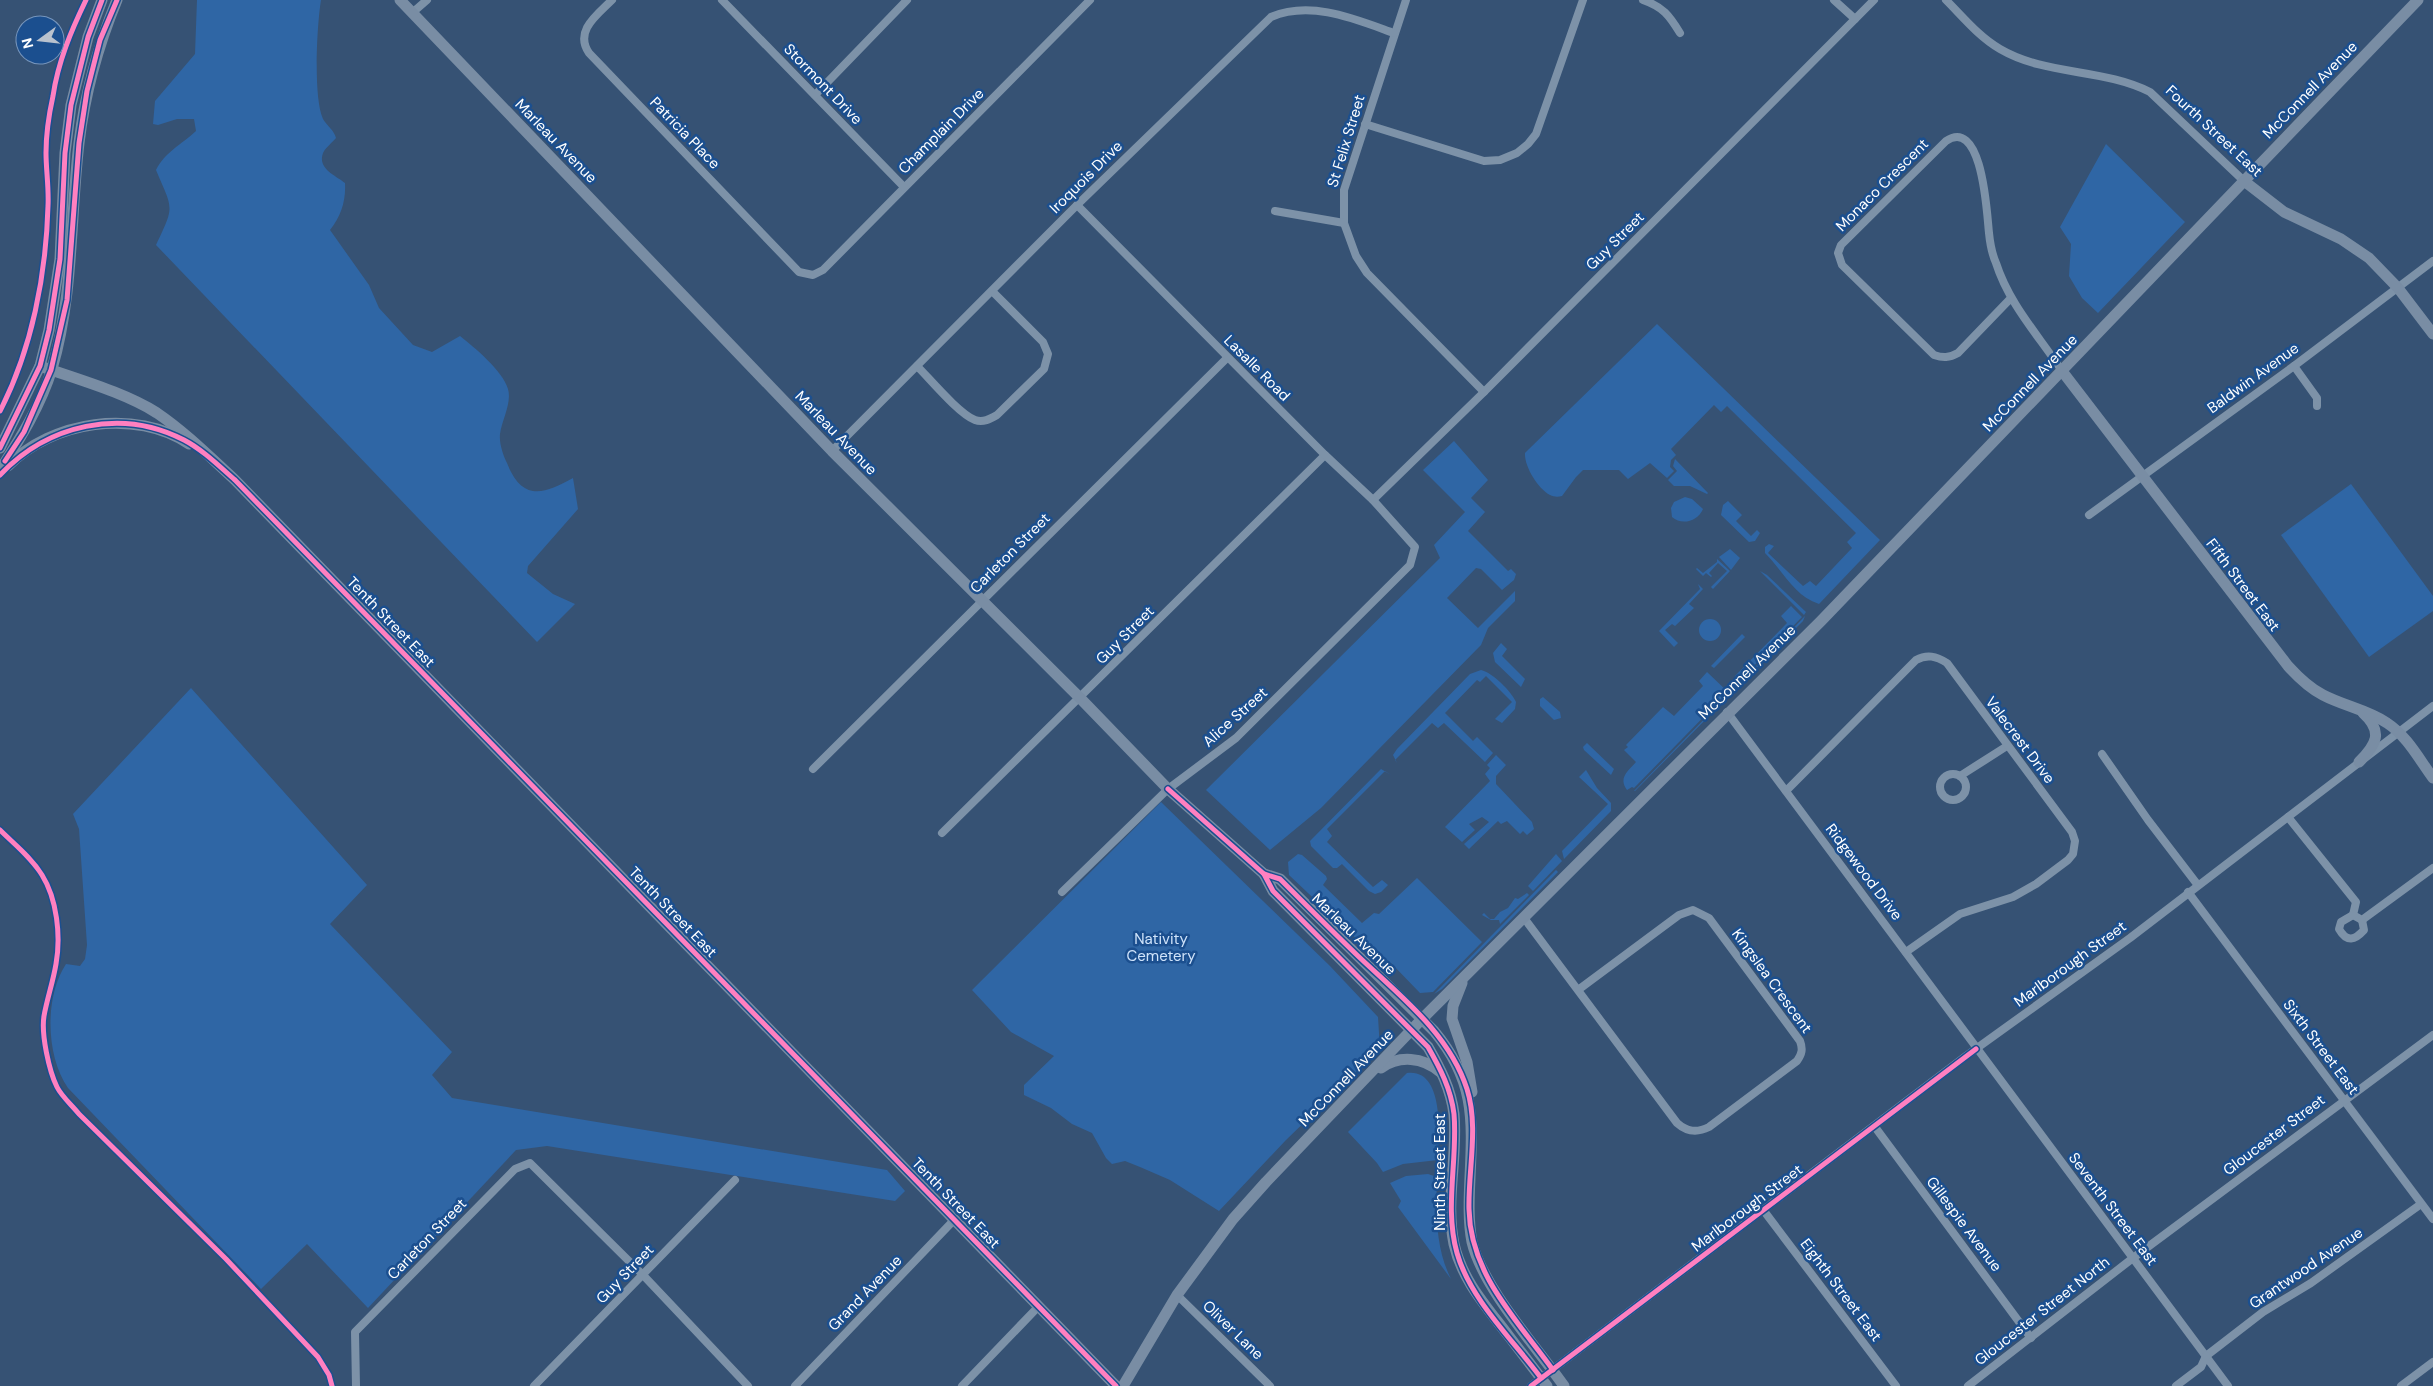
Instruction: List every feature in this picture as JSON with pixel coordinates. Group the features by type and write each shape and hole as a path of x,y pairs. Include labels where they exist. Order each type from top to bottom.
{"main road":[{"path":"0,448 40,366 49,330 60,259 65,152 71,105 88,37 102,0"},
{"path":"0,470 24,432 52,370 67,300 79,143 87,91 100,40 117,0"},
{"name":"Marleau Avenue","path":"400,0 832,451 1168,788 1264,874 1273,891 1287,907 1411,1031"},
{"name":"McConnell Avenue","path":"1123,1386 1177,1295 1233,1219 1422,1019 1462,981 1727,712 1821,621 2418,0"},
{"name":"Fourth Street East","path":"2244,181 2284,212 2352,245 2377,265 2398,288 2433,334"},
{"name":"Tenth Street East","path":"40,366 124,397 154,412 179,428 249,494 1116,1386"},
{"name":"Fifth Street East","path":"2062,371 2288,666 2306,683 2323,695 2377,717 2399,732 2433,778"},
{"path":"0,475 17,456 49,437 97,425 126,423 155,429 184,440 211,458"},
{"path":"2359,762 2371,750 2376,740 2372,724 2362,711"},
{"name":"Marleau Avenue","path":"1264,874 1280,879 1422,1019"},
{"path":"1462,981 1453,1006 1452,1019 1471,1076 1472,1119"},
{"name":"Ninth Street East","path":"1422,1019 1444,1043 1467,1089 1472,1119 1469,1209 1471,1234 1477,1260 1496,1292 1564,1386"},
{"name":"Ninth Street East","path":"1411,1031 1428,1047 1443,1074 1454,1114 1451,1214 1454,1244 1459,1262 1474,1291 1544,1382"},
{"path":"1367,1078 1387,1064 1405,1060 1423,1062 1443,1074"}],"street":[{"path":"412,13 427,0"},
{"name":"Patricia Place","path":"612,0 589,23 585,31 584,42 587,51 800,272 809,275"},
{"name":"Stormont Drive","path":"722,0 904,187"},
{"name":"Champlain Drive","path":"809,275 823,270 1090,0"},
{"name":"St Felix Street","path":"1406,0 1344,190 1344,223 1356,256 1367,273 1484,392"},
{"path":"1365,124 1484,162 1500,160 1517,153 1528,144 1540,125 1583,0"},
{"path":"1643,0 1657,5 1668,12 1680,33"},
{"path":"1834,0 1855,20"},
{"name":"Guy Street","path":"1373,500 1484,392 1874,0"},
{"name":"Fourth Street East","path":"1946,0 1986,40 2011,55 2047,67 2131,83 2150,92 2244,181"},
{"path":"815,95 905,1"},
{"name":"Iroquois Drive","path":"832,451 1077,205 1272,16 1296,7 1307,6 1331,11 1394,33"},
{"name":"Monaco Crescent","path":"2010,298 1958,353 1952,356 1940,357 1934,355 1842,265 1838,253 1841,245 1946,141 1957,137 1963,138 1973,152 1981,172 1991,245 2010,298 2062,371"},
{"name":"Lasalle Road","path":"1077,205 1227,358 1373,500 1415,548 1414,551"},
{"path":"1275,212 1344,223"},
{"name":"Baldwin Avenue","path":"2089,515 2294,366 2433,261"},
{"path":"917,366 966,415 981,421 989,420 997,415 1044,369 1048,354 1043,342 992,291"},
{"name":"Carleton Street","path":"813,769 1227,358"},
{"path":"2294,366 2317,398 2317,406"},
{"name":"Guy Street","path":"942,833 1325,455"},
{"name":"Alice Street","path":"1062,892 1168,788 1236,738 1410,565 1414,551"},
{"name":"Valecrest Drive","path":"1786,791 1912,663 1921,657 1936,657 1946,663 2072,832 2075,841 2073,854 2068,860 2024,892 1960,914 1906,952"},
{"name":"Marlborough Street","path":"1530,1386 1544,1382 1553,1370 1976,1049 2130,938 2197,884 2433,706"},
{"name":"Ridgewood Drive","path":"1727,712 1976,1049"},
{"path":"1960,776 2007,746"},
{"path":"2102,754 2148,820 2197,884"},
{"path":"2288,817 2356,902 2353,915 2341,922 2339,929 2344,937 2349,939 2356,938 2364,930 2362,920 2353,915"},
{"path":"2362,920 2433,868"},
{"name":"Sixth Street East","path":"2188,892 2433,1219"},
{"name":"Kingslea Crescent","path":"1524,918 1677,1123 1691,1131 1702,1131 1709,1127 1797,1061 1802,1055 1800,1041 1704,913 1693,910 1679,915 1578,990"},
{"name":"Gloucester Street","path":"2133,1258 2433,1035"},
{"name":"Seventh Street East","path":"1976,1049 2228,1386"},
{"name":"Gillespie Avenue","path":"1875,1127 2031,1338"},
{"name":"Carleton Street","path":"356,1386 355,1332 515,1169 530,1164 561,1192 643,1276"},
{"name":"Guy Street","path":"534,1386 735,1180"},
{"name":"Grantwood Avenue","path":"2176,1386 2202,1367 2206,1356 2263,1312 2311,1283 2422,1204"},
{"name":"Eighth Street East","path":"1764,1211 1896,1386"},
{"name":"Grand Avenue","path":"795,1386 955,1219"},
{"name":"Gloucester Street North","path":"1968,1386 2133,1258"},
{"path":"643,1276 748,1386"},
{"name":"Oliver Lane","path":"1177,1295 1270,1386"},
{"path":"962,1386 1038,1307"},
{"path":"2401,1386 2433,1362"}],"green space":[{"path":"197,0 321,0 317,43 318,95 323,119 336,138 324,151 322,159 325,168 345,183 345,196 342,208 330,230 369,285 379,308 413,345 432,352 460,336 473,346 500,375 505,382 509,394 508,406 500,434 501,445 504,456 519,484 527,489 543,491 573,478 578,509 528,566 527,573 553,594 575,604 537,642 156,245 170,208 156,170 169,153 196,131 194,119 177,119 158,125 153,124 155,101 195,54"},
{"path":"2106,144 2185,222 2098,313 2082,298 2069,276 2071,244 2060,227"},
{"path":"1657,324 1880,540 1819,604 1810,600 1796,589 1765,553 1765,547 1769,544 1774,546 1768,553 1803,586 1810,581 1816,586 1852,548 1847,542 1856,533 1727,406 1721,412 1714,405 1671,449 1676,455 1671,460 1670,467 1674,471 1667,478 1650,463 1628,479 1619,470 1583,470 1562,496 1558,497 1545,492 1533,477 1525,458 1525,453"},
{"path":"1454,441 1488,480 1471,498 1485,512 1468,531 1508,571 1511,569 1516,574 1514,580 1502,590 1481,569 1476,568 1447,598 1478,628 1515,591 1515,601 1488,628 1481,645 1321,808 1270,850 1206,790 1440,558 1434,545 1465,512 1423,470"},
{"path":"1675,459 1707,494 1690,486 1674,486 1668,480 1677,471 1673,466"},
{"path":"2351,484 2433,596 2433,611 2369,657 2281,535"},
{"path":"1685,497 1692,499 1703,509 1697,517 1685,522 1672,517 1671,508 1674,502"},
{"path":"1728,501 1742,515 1736,521 1751,536 1757,530 1760,533 1755,541 1749,542 1721,515 1723,505"},
{"path":"1730,549 1740,558 1731,570 1719,557"},
{"path":"1717,559 1730,571 1713,589 1711,587 1727,571 1718,563 1709,573 1711,577 1706,573 1703,576 1696,569 1703,573 1717,562"},
{"path":"1760,571 1767,575 1806,612 1804,615"},
{"path":"1698,584 1703,589 1689,604 1694,608 1675,626 1672,624 1665,630 1678,643 1674,647 1659,631 1700,589"},
{"path":"1791,606 1802,617 1739,681 1735,676 1787,623 1781,616"},
{"path":"1805,616 1803,621 1634,791"},
{"path":"1710,619 1718,622 1721,630 1718,638 1710,641 1702,638 1699,630 1702,622"},
{"path":"1742,634 1745,637 1714,668 1711,666"},
{"path":"1501,643 1507,649 1502,656 1525,679 1521,687 1495,662 1493,653"},
{"path":"1481,670 1491,675 1506,688 1516,702 1515,709 1502,723 1495,719 1512,702 1486,676 1480,682 1477,680 1445,713 1473,741 1477,737 1493,753 1485,762 1444,723 1438,728 1432,723 1395,760 1393,755 1397,749 1470,674"},
{"path":"1707,672 1728,692 1634,788 1632,787 1627,790 1623,782 1624,778 1636,762 1624,750 1628,747 1626,745 1663,707 1674,716 1703,686 1699,681"},
{"path":"191,688 367,885 330,924 452,1052 432,1075 452,1098 887,1170 905,1191 895,1201 547,1146 516,1150 368,1308 307,1244 261,1289 68,1088 55,1060 50,1027 54,993 59,978 66,964 80,966 85,959 87,945 79,829 73,814"},
{"path":"1543,697 1560,712 1561,718 1554,720 1540,706 1540,699"},
{"path":"1587,743 1614,769 1611,775 1584,750 1583,747"},
{"path":"1496,755 1506,765 1496,776 1496,784 1532,822 1534,829 1527,835 1523,831 1520,834 1507,821 1501,824 1498,821 1469,849 1464,844 1489,822 1482,817 1469,824 1475,830 1462,842 1445,827 1490,781 1485,774 1490,768 1487,765"},
{"path":"1381,769 1385,771 1327,829 1332,836 1327,842 1373,887 1382,880 1388,885 1381,892 1375,894 1369,891 1342,864 1337,868 1333,868 1311,846 1310,841"},
{"path":"1586,770 1597,788 1611,803 1611,811 1564,859 1562,851 1608,804 1579,777"},
{"name":"Nativity Cemetery","path":"1161,802 1330,966 1378,1017 1380,1049 1286,1140 1219,1211 1170,1180 1125,1161 1112,1164 1106,1158 1092,1133 1072,1124 1051,1108 1024,1095 1024,1085 1054,1056 1011,1032 972,990"},
{"path":"1298,854 1302,855 1326,876 1327,879 1323,885 1362,923 1374,913 1379,914 1417,878 1482,942 1433,992 1420,993 1391,963 1387,966 1384,965 1289,875 1288,862"},
{"path":"1556,854 1562,861 1533,891 1528,886"},
{"path":"1556,870 1558,872 1442,989 1434,994"},
{"path":"1527,893 1529,895 1500,924 1499,920 1491,920 1482,915 1484,913 1490,919 1494,919 1500,912 1508,908 1515,898 1518,899"},
{"path":"1407,1073 1419,1074 1428,1081 1434,1092 1439,1121 1438,1160 1403,1164 1383,1172 1348,1132"},
{"path":"1428,1174 1437,1177 1439,1242 1451,1279 1398,1207 1401,1201 1390,1183 1406,1176"}],"cycle path":[{"path":"0,411 21,363 35,311 47,232 46,146 49,117 55,83 62,59 70,35 86,0"},
{"path":"0,448 40,366 49,330 60,259 65,153 71,105 88,37 102,0"},
{"path":"5,461 24,432 51,370 67,300 79,143 87,91 100,40 117,0"},
{"path":"0,475 19,458 40,444 62,433 86,426 110,423 160,430 184,440 211,458 235,480 1116,1386"},
{"path":"1168,789 1264,874 1280,879 1358,956 1406,1000 1448,1050 1459,1069 1470,1103 1473,1133 1469,1209 1471,1233 1477,1255 1498,1295 1553,1370"},
{"path":"0,830 38,868 47,885 54,906 58,930 57,953 55,971 43,1024 49,1062 59,1091 79,1114 226,1259 318,1357 329,1375 332,1386"},
{"path":"1264,874 1273,891 1428,1047 1448,1087 1453,1105 1455,1131 1451,1201 1453,1236 1457,1253 1463,1270 1482,1303 1541,1378"},
{"path":"1531,1386 1976,1049"}]}
